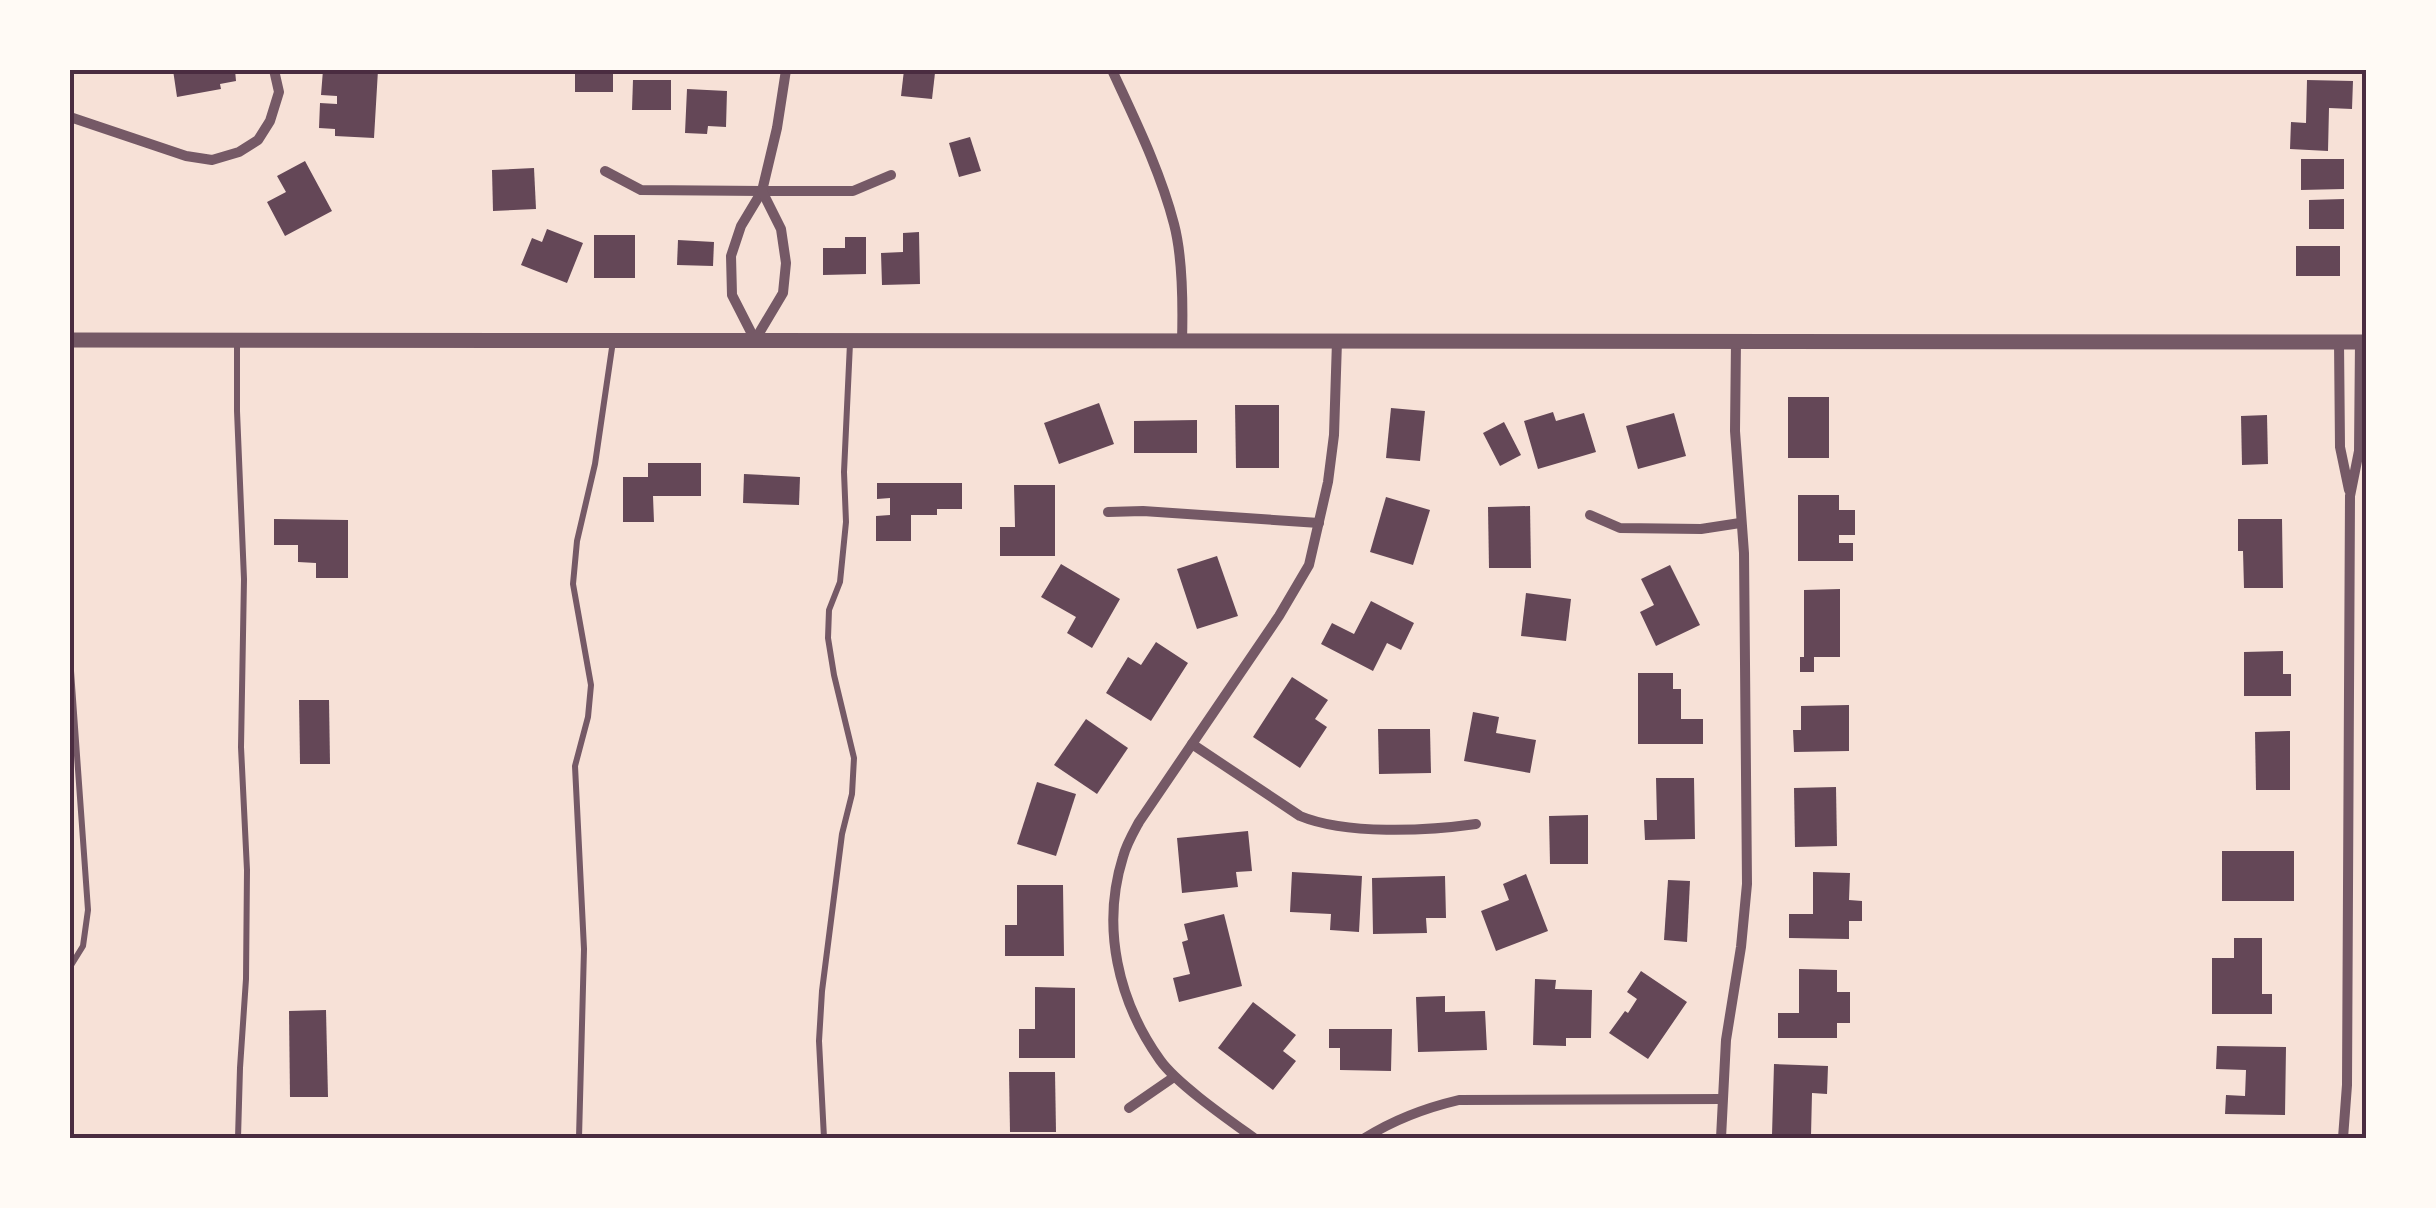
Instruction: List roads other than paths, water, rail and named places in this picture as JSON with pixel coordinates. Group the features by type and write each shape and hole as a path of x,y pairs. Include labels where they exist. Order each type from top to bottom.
{"street":[{"path":"70,117 186,156 212,160 240,152 258,140 270,121 279,92 274,70"},
{"path":"755,340 732,295 731,256 740,226 762,192 786,70"},
{"path":"1112,70 1154,163 1175,228 1183,306 1182,342"},
{"path":"606,172 641,190 762,192 853,192 890,175"},
{"path":"755,340 783,293 786,263 781,229 762,192"},
{"path":"70,340 2363,342 2360,451 2350,496"},
{"path":"1254,1138 1160,1061 1126,998 1116,961 1112,927 1116,888 1123,854 1138,822 1309,565 1334,436 1338,341"},
{"path":"1720,1138 1726,1040 1747,884 1744,554 1734,432 1736,341"},
{"path":"2339,342 2340,447 2350,496 2347,1085 2342,1138"},
{"path":"1108,512 1143,510 1320,523"},
{"path":"1590,515 1620,528 1702,529 1740,523"},
{"path":"1192,744 1300,816 1317,823 1341,828 1425,829 1476,824"},
{"path":"1128,1108 1174,1076"},
{"path":"1365,1138 1388,1123 1430,1106 1459,1100 1722,1099"}],"lane":[{"path":"237,340 244,579 240,748 247,870 238,1138"},
{"path":"579,1138 584,949 574,766 588,717 591,685 574,584 577,542 596,464 613,340"},
{"path":"824,1138 819,1041 822,991 854,758 828,638 829,610 840,582 846,522 844,472 850,340"},
{"path":"70,657 88,910 82,946 70,967"}]}
